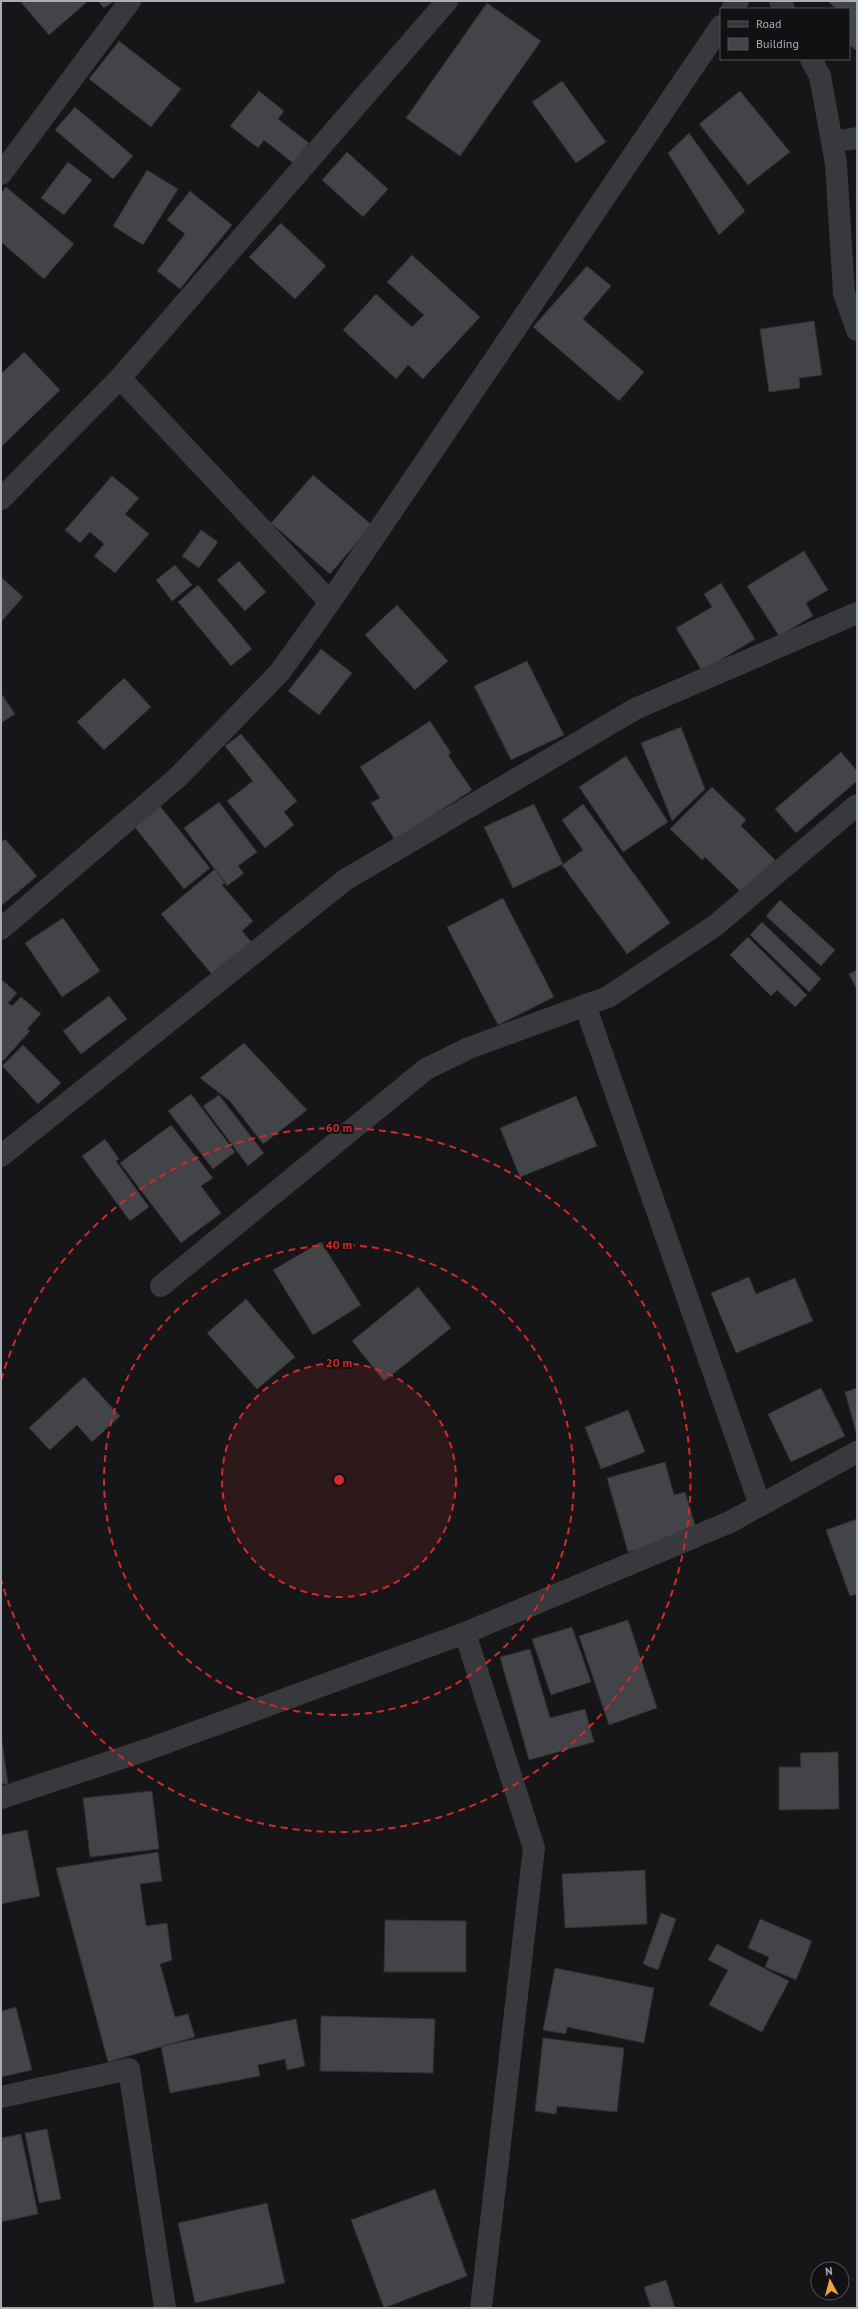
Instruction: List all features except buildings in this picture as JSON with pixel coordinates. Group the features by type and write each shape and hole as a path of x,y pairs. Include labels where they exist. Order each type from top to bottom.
{"street":[{"path":"1,174 130,1"},
{"path":"1,500 120,378 447,1"},
{"path":"1,929 178,777 280,672 330,602 720,27"},
{"path":"812,60 820,76 836,164 844,293 857,330"},
{"path":"832,142 857,138"},
{"path":"120,378 330,602"},
{"path":"1,1156 345,880 635,710 857,614"},
{"path":"161,1286 426,1069 469,1048 608,997 716,925 857,805"},
{"path":"585,1005 760,1506"},
{"path":"1,1798 149,1749 465,1633 730,1522 857,1452"},
{"path":"465,1633 534,1848 481,2308"},
{"path":"1,2097 129,2069 165,2308"}]}
